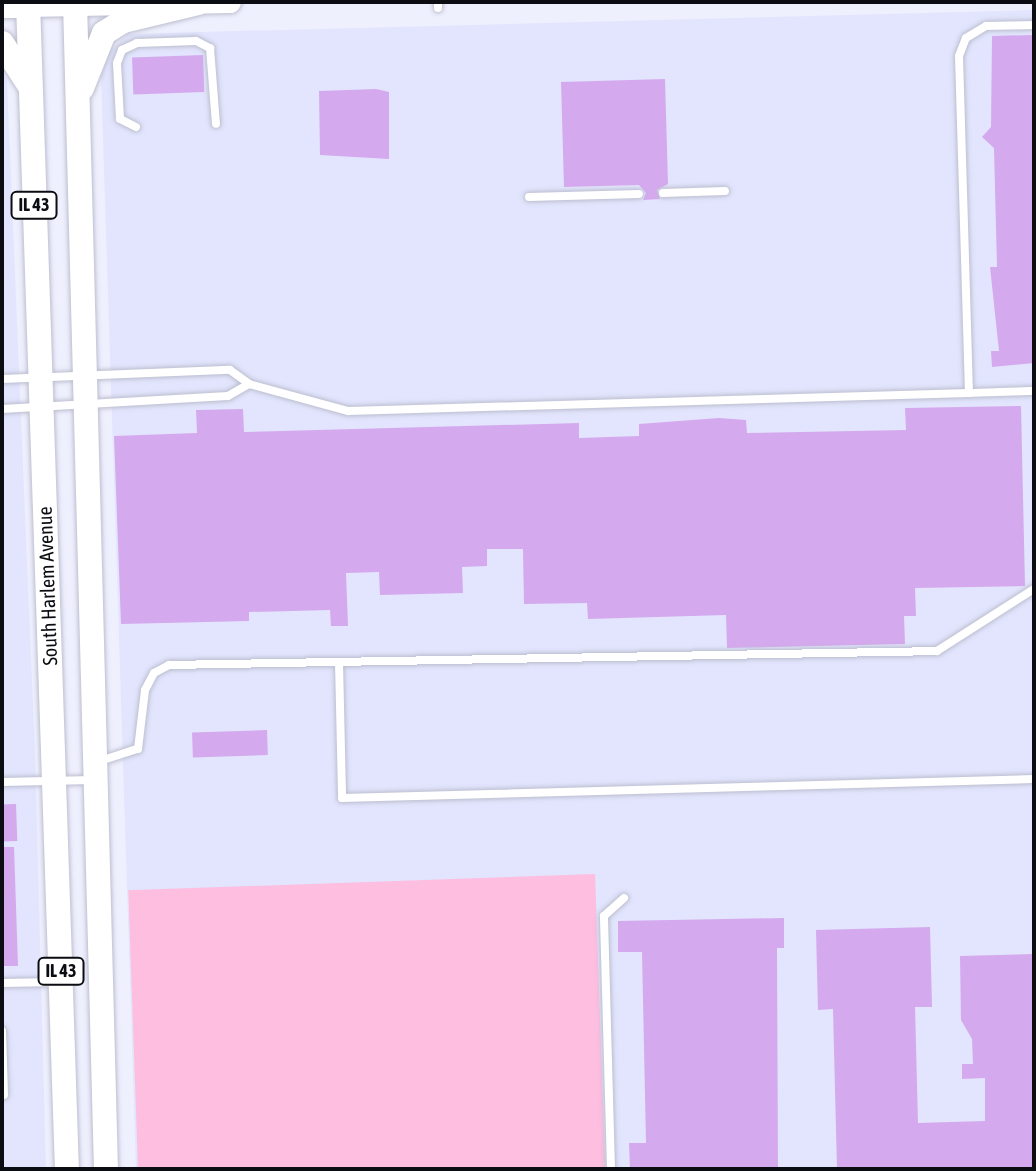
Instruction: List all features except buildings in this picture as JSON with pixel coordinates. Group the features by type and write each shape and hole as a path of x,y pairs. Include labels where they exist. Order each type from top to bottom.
{"main road":[{"path":"2,6 230,2"},
{"path":"77,101 104,33 123,21 198,3"},
{"name":"South Harlem Avenue","path":"28,4 67,1169"},
{"name":"IL 43","path":"75,4 106,1169"},
{"path":"2,43 31,87"}],"lane":[{"path":"969,393 959,56 966,38 986,26 1034,25"},
{"path":"136,127 120,119 117,63 122,50 137,43 196,41 210,48 215,60 216,124"},
{"path":"663,193 725,191"},
{"path":"529,197 639,194"},
{"path":"2,379 230,370 249,384 348,411 1034,391"},
{"path":"2,409 84,408 228,396 249,384"},
{"path":"2,782 54,781 95,771 138,749 145,690 154,673 169,665 937,651 1034,589"},
{"path":"339,662 342,798 1034,779"},
{"path":"611,1169 604,916 624,898"},
{"path":"2,983 61,982"},
{"path":"2,1031 4,1095"}],"shaded area":[{"path":"1034,10 1034,1169 136,1169 101,76 110,51 128,34"},
{"path":"2,66 7,81 35,753 46,1169 2,1169"},
{"path":"595,874 605,1169 138,1169 128,890"}]}
